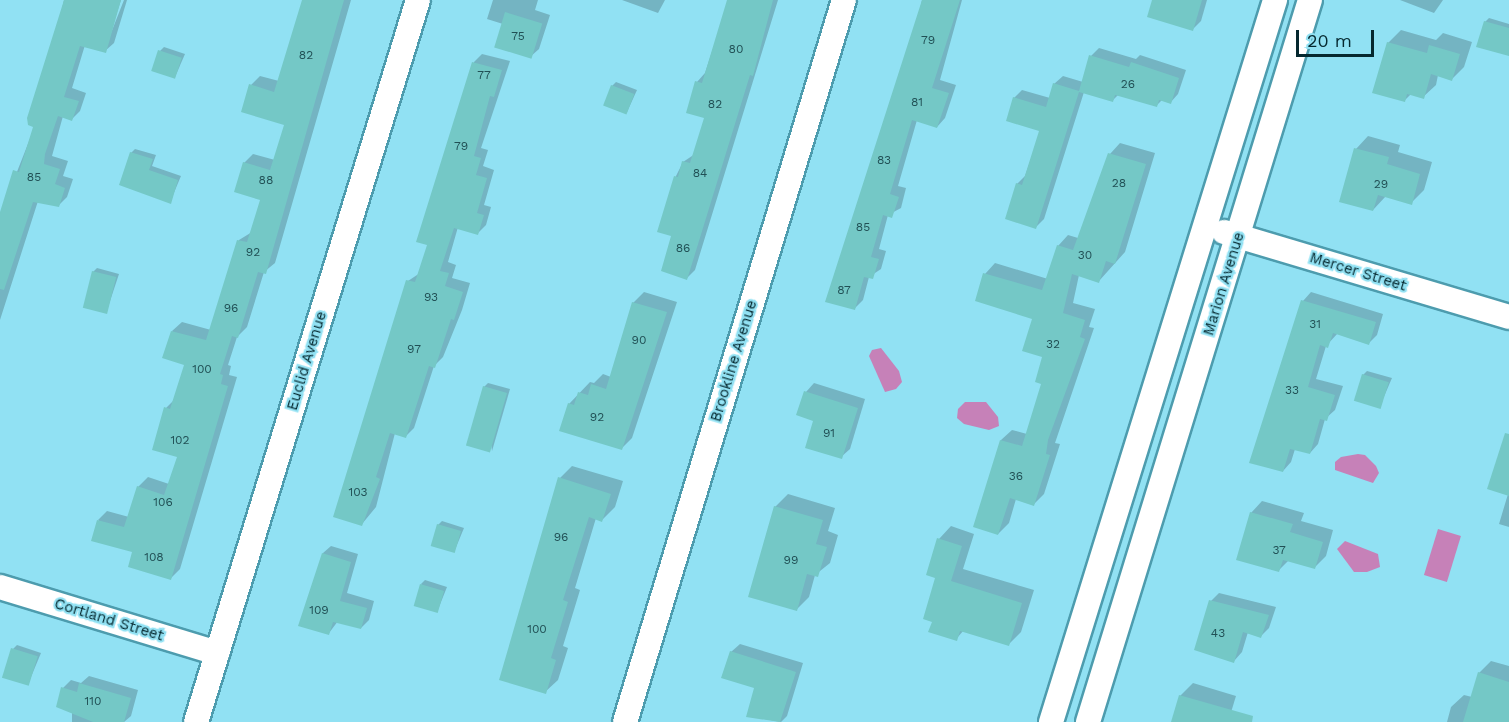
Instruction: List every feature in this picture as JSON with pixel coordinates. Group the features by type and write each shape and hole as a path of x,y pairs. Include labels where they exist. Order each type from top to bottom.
{"street":[{"name":"Euclid Avenue","path":"196,722 418,0"},
{"name":"Brookline Avenue","path":"625,722 844,0"},
{"path":"1052,722 1102,554 1208,227 1275,0"},
{"name":"Marion Avenue","path":"1088,722 1310,0"},
{"name":"Mercer Street","path":"1208,227 1509,317"},
{"path":"1102,554 1135,567"},
{"name":"Cortland Street","path":"0,588 217,653"}],"shaded area":[{"path":"881,348 899,371 902,382 896,389 885,392 869,356 872,350"},
{"path":"965,402 986,402 998,417 999,426 989,430 964,424 957,418 958,409"},
{"path":"1365,455 1376,466 1379,473 1373,483 1335,470 1335,462 1341,457"},
{"path":"1438,529 1461,536 1447,582 1424,575"},
{"path":"1345,541 1378,554 1380,567 1367,572 1354,572 1337,549"}],"building":[{"path":"64,0 121,0 106,53 80,46 64,97 79,101 72,121 58,116 45,154 44,164 60,169 55,184 65,188 59,207 33,202 4,290 0,289 0,212 13,170 19,172 33,127 28,125 27,118"},
{"path":"302,0 344,0 266,274 258,272 238,338 232,336 220,374 223,375 221,384 228,386 171,580 128,567 132,552 91,541 97,520 124,527 137,486 164,495 177,457 152,450 164,407 170,409 184,365 162,358 171,331 206,340 237,240 247,242 260,200 234,192 243,162 270,170 284,125 241,112 249,84 274,92"},
{"path":"727,0 773,0 753,76 750,75 687,280 661,271 671,236 657,232 674,176 678,177 682,161 690,163 704,118 686,113 695,81 702,83"},
{"path":"922,0 960,0 932,88 949,93 937,128 912,120 890,194 899,197 892,218 883,215 871,257 879,259 873,279 864,277 855,310 825,302"},
{"path":"1152,0 1202,0 1193,31 1147,17"},
{"path":"505,12 542,23 531,59 494,47"},
{"path":"1484,21 1509,28 1509,56 1476,47"},
{"path":"1387,42 1427,53 1429,45 1460,54 1452,81 1431,74 1424,99 1407,94 1405,102 1372,93"},
{"path":"158,50 182,58 175,79 151,71"},
{"path":"1089,55 1129,67 1131,62 1179,78 1171,104 1159,100 1157,107 1115,95 1113,102 1079,92 1036,229 1005,219 1016,183 1022,185 1039,131 1006,121 1013,97 1046,107 1053,83 1079,91"},
{"path":"472,62 502,70 494,97 490,96 474,156 481,158 476,175 487,178 477,213 484,215 478,235 454,228 440,271 449,273 445,286 463,292 454,320 451,319 435,368 429,366 406,438 390,433 376,477 380,479 362,526 333,517 406,280 415,282 427,245 416,242"},
{"path":"611,85 634,94 626,114 603,106"},
{"path":"1354,148 1389,157 1387,164 1420,174 1412,205 1378,195 1373,211 1339,202"},
{"path":"130,152 153,159 149,170 178,180 171,204 119,185"},
{"path":"1108,153 1146,164 1115,264 1106,261 1099,283 1072,274 1063,313 1085,320 1080,337 1085,339 1048,440 1046,454 1050,455 1034,506 1010,498 998,535 973,527 1000,440 1022,446 1041,384 1035,382 1042,357 1022,351 1032,319 975,301 983,273 1042,290 1057,245 1073,250"},
{"path":"92,271 116,277 107,314 83,308"},
{"path":"1301,300 1376,322 1369,345 1333,333 1328,348 1320,345 1308,387 1335,395 1327,421 1320,419 1310,454 1290,449 1283,472 1249,463"},
{"path":"632,302 667,312 622,450 559,431 568,403 574,405 578,392 588,395 591,384 606,389"},
{"path":"1362,374 1389,382 1381,409 1354,401"},
{"path":"483,386 507,393 490,452 466,446"},
{"path":"804,391 858,408 842,459 805,448 813,421 796,415"},
{"path":"1505,433 1509,434 1509,496 1487,489"},
{"path":"558,477 611,494 602,522 589,517 563,600 568,602 551,658 556,660 546,694 499,680"},
{"path":"774,506 823,520 816,544 827,547 818,577 807,574 797,611 748,597"},
{"path":"1250,512 1293,524 1290,532 1323,542 1315,569 1283,560 1279,572 1236,560"},
{"path":"437,524 461,531 455,553 431,546"},
{"path":"937,538 962,546 951,581 1022,603 1009,646 960,631 957,641 928,632 932,622 923,619 935,578 926,575"},
{"path":"322,553 351,562 340,601 367,608 361,629 333,622 329,635 298,626"},
{"path":"420,584 444,591 438,613 414,606"},
{"path":"1209,600 1269,615 1261,638 1243,632 1234,663 1194,650"},
{"path":"11,648 38,656 29,686 2,678"},
{"path":"730,651 796,672 780,722 746,717 754,688 721,678"},
{"path":"1478,672 1509,682 1509,722 1463,722"},
{"path":"79,683 131,698 124,722 93,722 56,707 61,687 77,692"},
{"path":"1179,695 1253,716 1252,722 1171,722"}]}
